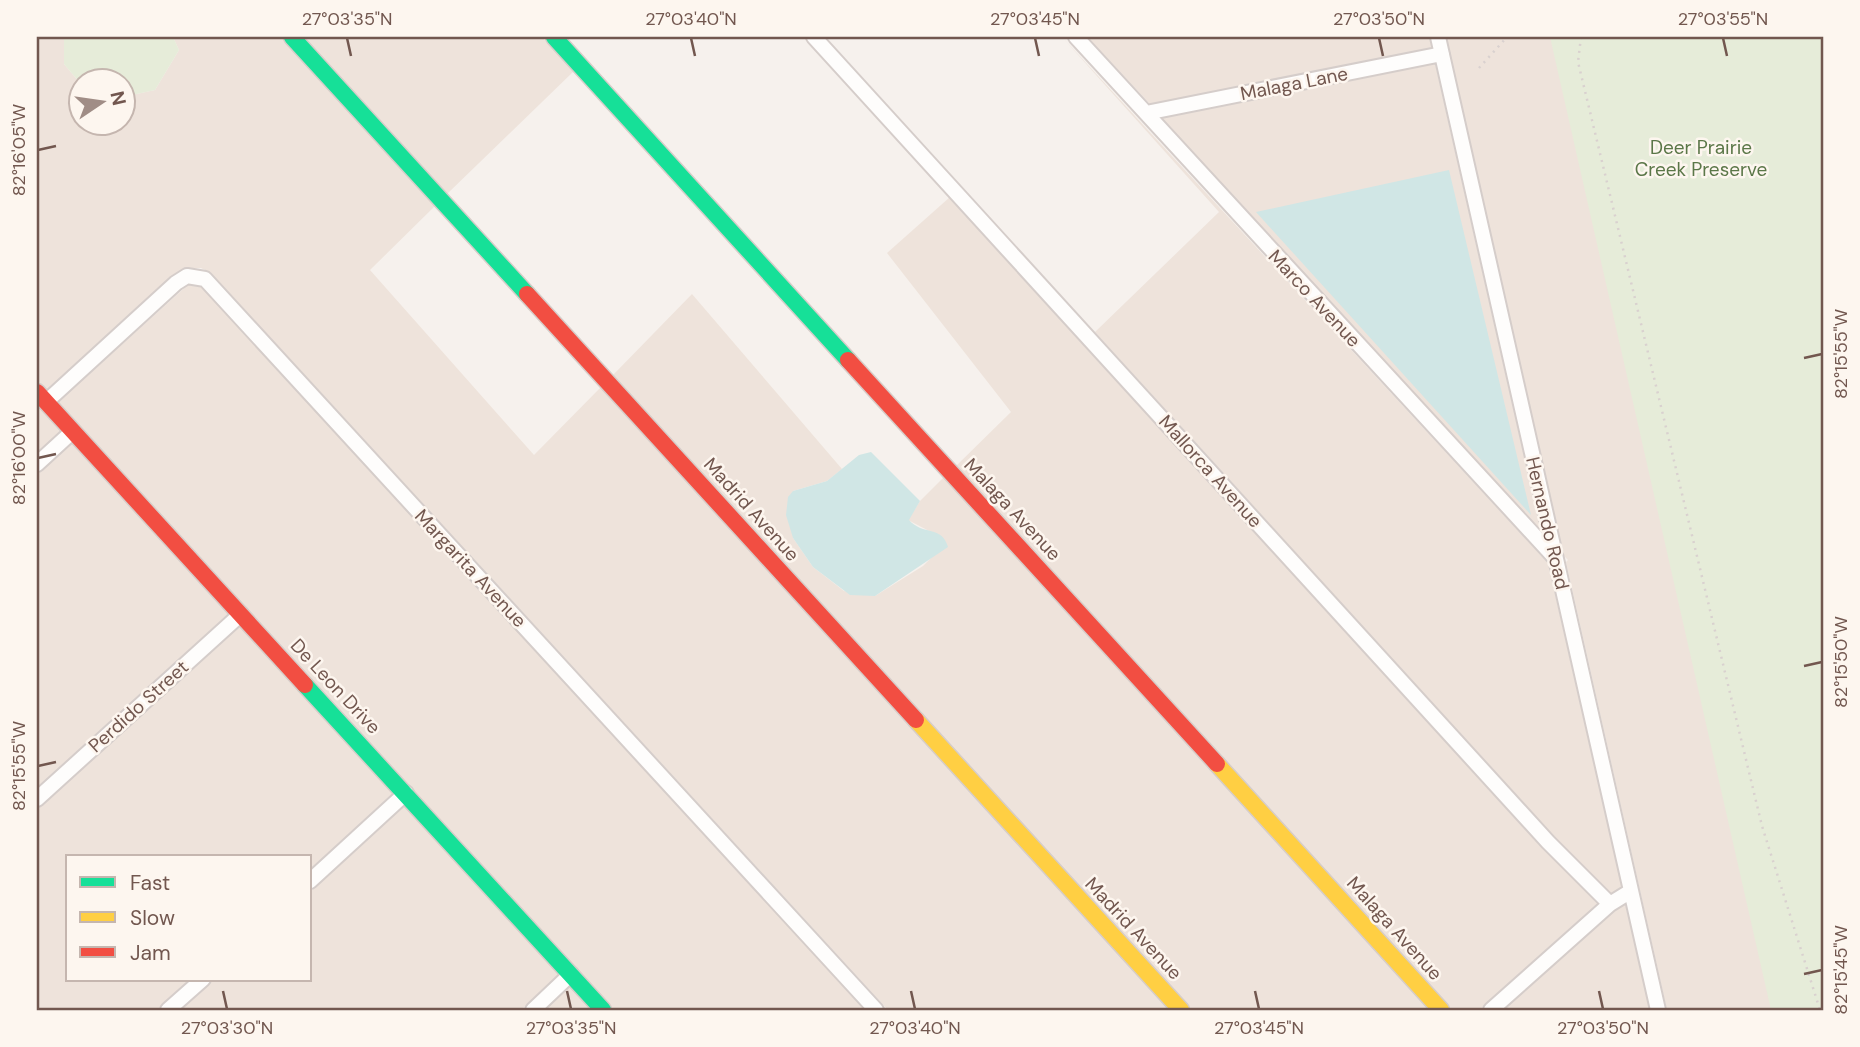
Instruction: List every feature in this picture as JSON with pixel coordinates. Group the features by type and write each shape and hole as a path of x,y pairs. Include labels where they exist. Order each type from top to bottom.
{"street":[{"name":"Madrid Avenue","path":"292,37 1181,1010"},
{"name":"Malaga Avenue","path":"554,37 1441,1010"},
{"name":"Mallorca Avenue","path":"814,37 1548,842 1610,904"},
{"name":"Marco Avenue","path":"1076,37 1556,559"},
{"name":"Hernando Road","path":"1438,37 1658,1010"},
{"name":"Malaga Lane","path":"1146,113 1442,54"},
{"name":"Margarita Avenue","path":"41,397 176,283 187,276 205,279 876,1010"},
{"name":"De Leon Drive","path":"41,397 603,1010"},
{"path":"37,464 73,431"},
{"name":"Perdido Street","path":"37,799 241,614"},
{"path":"312,879 406,793"},
{"path":"1491,1010 1610,904 1631,891"},
{"path":"533,1010 570,974"},
{"path":"168,1010 201,981"}],"path":[{"path":"1479,68 1507,37"},
{"path":"1581,37 1578,62 1650,348 1762,825 1820,1010"}],"shaded area":[{"path":"37,37 64,37 66,136 136,136 136,94 155,90 179,50 173,37 281,37 435,206 370,270 534,455 601,387 1169,1010 888,1010 211,273 201,268 187,268 172,277 47,391 37,380"},
{"path":"304,37 542,37 574,71 447,194"},
{"path":"1062,37 1548,563 1622,888 1611,894 1554,837 1095,332 1219,212"},
{"path":"1087,37 1429,37 1432,48 1150,104"},
{"path":"1446,37 1557,37 1775,1010 1667,1010 1566,562 1568,560 1564,556"},
{"path":"1435,63 1541,531 1160,118"},
{"path":"1449,170 1531,515 1256,212"},
{"path":"950,197 1541,847 1598,904 1479,1010 1453,1010 1449,1007 956,466 1011,412 887,253"},
{"path":"190,283 200,285 865,1010 614,1010 58,402"},
{"path":"692,294 842,469 827,481 793,491 793,538 813,567 844,591 875,596 923,566 933,556 931,532 908,520 920,501 944,477 1430,1010 1192,1010 613,375"},
{"path":"37,404 61,431 37,454"},
{"path":"72,442 229,613 37,789 37,475"},
{"path":"871,452 920,501 909,520 920,528 937,533 948,547 875,596 850,595 813,567 793,538 786,515 788,497 793,491 827,481 859,455"},
{"path":"240,625 395,793 312,868 312,855 66,855 66,981 189,981 157,1010 37,1010 37,810"},
{"path":"405,804 559,974 521,1010 180,1010 212,981 312,981 312,890"},
{"path":"1625,903 1650,1010 1503,1010 1615,910"},
{"path":"570,985 592,1010 544,1010"}],"green space":[{"path":"64,37 173,37 179,50 155,90 136,94 136,66 66,66"},
{"name":"Deer Prairie Creek Preserve","path":"1550,37 1823,37 1823,1010 1771,1010"}],"traffic: fast":[{"path":"292,37 527,294"},
{"path":"554,37 848,360"},
{"path":"305,685 603,1010"}],"traffic: slow":[{"path":"916,720 1181,1010"},
{"path":"1217,764 1441,1010"}],"traffic: jam":[{"path":"527,294 916,720"},
{"path":"848,360 1217,764"},
{"path":"37,392 305,685"}]}
